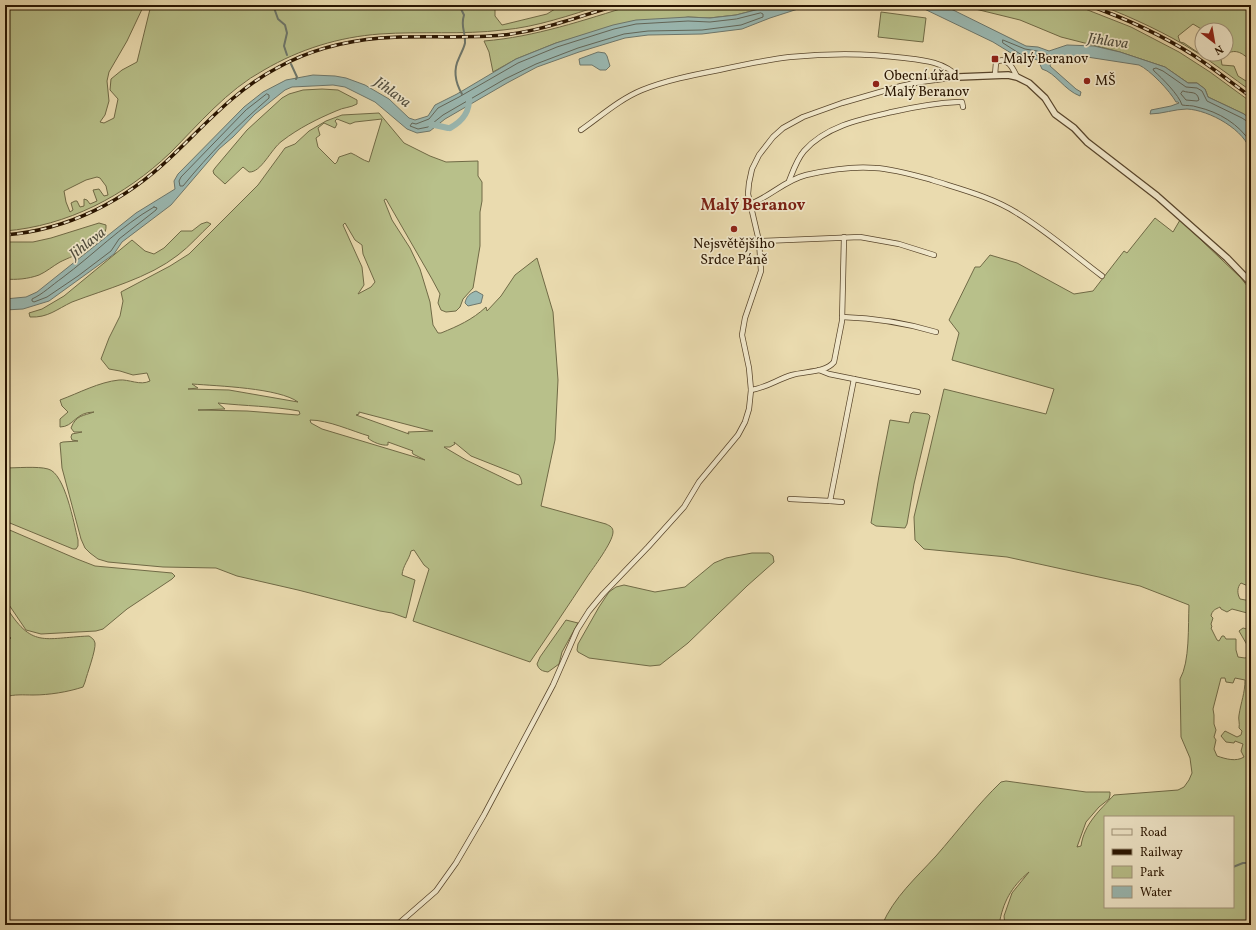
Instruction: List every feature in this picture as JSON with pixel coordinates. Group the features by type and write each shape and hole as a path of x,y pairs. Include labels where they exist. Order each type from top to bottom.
{"street":[{"path":"581,130 632,95 659,84 679,78 790,57 845,54 881,55 919,60 942,65 953,71 958,77"},
{"path":"995,75 996,62 1004,60 1010,64 1017,77"},
{"path":"397,925 436,891 456,863 484,815 553,685 577,630 589,611 684,507 699,482 738,435 746,422 751,390 749,368 742,334 745,318 761,271 760,241 748,194 749,183 755,162 773,137 792,122 842,103 920,82 958,77 995,75 1017,77 1029,83 1045,98 1055,114 1074,128 1087,142 1157,196 1227,258 1251,283"},
{"path":"789,181 803,152 823,136 847,123 930,103 962,102 963,107"},
{"path":"750,204 761,200 789,181 807,175 840,169 874,168 914,176 946,185 1004,206 1016,212 1102,276"},
{"path":"751,390 760,389 779,379 794,374 832,366 842,317 844,237"},
{"path":"760,241 860,237 899,244 934,255"},
{"path":"842,317 879,320 914,326 936,332"},
{"path":"818,370 829,374 918,392"},
{"path":"830,501 854,379"},
{"path":"790,499 842,502"}],"green space":[{"path":"5,5 144,5 127,41 109,72 107,81 109,101 105,115 100,122 104,123 114,118 118,99 110,90 111,79 122,70 137,62 151,5 495,5 495,16 502,25 547,14 555,9 554,5 603,5 553,20 516,28 472,32 380,34 335,41 306,50 264,70 238,87 214,108 170,153 134,183 94,206 73,215 51,223 5,231","holes":["97,177 100,178 106,186 108,195 104,196 99,189 93,190 97,201 90,204 84,199 84,206 80,207 77,201 75,201 71,203 73,210 70,212 64,191 86,180"]},
{"path":"633,5 775,5 736,15 709,18 688,17 584,35 556,43 516,59 493,72 489,52 484,41 541,32"},
{"path":"959,5 1075,5 1131,27 1179,52 1210,72 1251,102 1251,120 1244,114 1208,97 1205,89 1197,83 1188,83 1165,67 1120,52 1061,37 1020,20"},
{"path":"1100,5 1251,5 1251,61 1242,54 1234,52 1234,22 1194,22 1194,25 1178,36 1180,42 1184,43 1194,51 1173,38"},
{"path":"881,12 926,18 923,42 878,37"},
{"path":"1211,62 1222,62 1222,65 1234,66 1238,76 1246,81 1250,79 1251,91"},
{"path":"303,90 338,90 357,100 357,104 329,114 295,132 278,145 258,169 249,172 243,167 225,184 214,174 213,171 215,168 247,130 282,98 289,94"},
{"path":"379,113 404,143 430,156 446,162 478,161 478,176 482,182 480,246 473,288 463,299 460,307 456,311 446,312 441,310 438,303 440,294 386,199 384,200 392,220 410,248 420,269 430,302 433,325 438,333 465,322 486,307 487,311 501,296 515,275 537,258 553,312 558,380 555,440 541,506 606,524 612,528 613,532 610,542 602,555 530,662 413,621 429,569 424,565 414,550 411,551 402,575 415,580 406,618 392,613 237,576 216,568 163,567 108,562 98,559 90,553 85,548 81,539 62,468 60,443 78,441 72,440 72,434 82,432 74,432 71,428 73,424 78,418 94,412 83,414 69,425 60,427 60,419 68,412 62,406 60,400 97,385 112,381 123,380 142,383 150,381 147,373 133,375 109,369 101,359 120,316 123,301 121,292 170,266 189,254 258,185 285,148 295,144 309,131 326,121 342,115","holes":["337,119 350,124 355,122 382,119 369,162 351,153 339,157 335,164 318,147 316,138 320,135 318,128 324,123 335,128 337,124 335,121","345,223 355,240 362,245 363,254 375,282 371,287 358,294 364,285 362,267 343,225","192,384 248,388 289,397 298,402 229,390 188,389 198,388","218,403 289,409 299,411 300,414 198,410 225,409","359,412 433,431 408,432 409,434 356,415 359,414","310,420 317,420 332,424 369,436 368,438 380,444 388,445 388,442 413,451 413,454 425,460 322,429 311,423","454,442 471,456 519,475 522,484 518,485 466,460 444,447 450,447 455,444"]},
{"path":"1155,218 1173,232 1180,220 1241,278 1251,291 1251,584 1248,586 1241,583 1239,586 1238,595 1240,599 1251,601 1251,614 1232,609 1227,612 1220,607 1212,612 1211,616 1213,618 1211,628 1219,641 1222,636 1226,639 1236,639 1236,650 1238,657 1245,658 1248,657 1250,650 1239,631 1243,628 1247,629 1251,622 1251,683 1247,731 1249,812 1251,820 1251,925 1005,925 1004,916 1012,893 1029,872 1017,883 1009,896 1003,909 999,925 882,925 887,915 906,888 1001,782 1006,781 1086,792 1110,792 1109,799 1099,807 1086,822 1077,847 1081,846 1085,831 1093,818 1114,795 1178,790 1184,787 1192,773 1190,758 1181,737 1180,679 1187,653 1189,605 1140,586 1007,557 924,549 915,540 914,517 944,389 1046,414 1054,389 952,360 959,333 949,320 975,267 980,267 990,255 1017,263 1074,294 1093,291 1124,251 1127,253","holes":["1221,678 1225,678 1226,682 1233,683 1235,678 1245,680 1239,717 1239,728 1242,731 1241,735 1237,737 1225,731 1221,736 1226,742 1234,743 1235,741 1243,744 1241,751 1244,757 1241,759 1234,760 1217,756 1214,749 1216,740 1214,737 1216,730 1213,709"]},
{"path":"207,222 211,224 187,248 167,263 141,277 72,302 47,315 30,317 29,313 42,309 64,296 132,240 145,251 154,254 164,248 181,231 192,231 201,224"},
{"path":"99,223 106,225 105,232 102,238 89,248 60,262 39,275 22,279 5,279 5,242 33,242"},
{"path":"913,412 928,414 930,416 914,484 907,524 905,528 876,526 871,523 890,420 909,423"},
{"path":"5,468 39,468 48,469 54,473 64,489 68,500 78,540 78,546 76,549 5,521"},
{"path":"5,528 95,566 172,573 175,576 127,609 103,629 96,631 41,634 26,630 5,599"},
{"path":"752,553 769,553 773,556 774,562 688,643 660,665 650,666 589,658 578,652 578,644 599,607 609,592 616,587 624,585 655,592 685,587 714,563 726,558"},
{"path":"5,605 14,619 31,635 49,639 89,636 94,640 94,651 83,687 52,694 16,695 5,697 5,636 10,639 11,638 5,633"},
{"path":"566,620 578,623 562,652 559,664 548,672 542,671 537,664 540,657"}],"water":[{"path":"775,5 819,5 801,8 742,29 702,34 648,35 625,38 579,52 537,67 445,119 430,131 417,133 407,129 375,102 345,87 333,85 292,87 285,90 255,114 219,149 171,205 122,242 114,254 49,301 23,309 5,310 5,299 26,297 37,292 136,213 175,189 174,181 178,174 244,107 263,92 286,80 313,75 346,78 365,85 389,99 409,118 415,120 428,116 435,105 457,94 516,59 556,43 613,25 636,20 688,17 710,18 736,15"},
{"path":"916,5 943,5 1026,46 1038,47 1049,51 1067,45 1094,46 1120,52 1165,67 1188,83 1197,83 1205,89 1208,97 1244,114 1251,120 1251,153 1248,145 1234,129 1216,117 1206,113 1187,109 1150,114 1151,110 1179,103 1176,102 1154,76 1139,65 1087,57 1051,62 1050,66 1081,92 1080,96 1069,90 1052,74 1042,69 1038,60 1034,59 1024,61 993,42"},
{"path":"598,52 605,53 607,56 610,66 606,70 600,70 592,65 580,65 579,59"},
{"path":"476,291 483,295 481,303 468,306 465,303 467,297"}],"waterway":[{"path":"273,5 278,19 285,25 287,33 284,46 287,55"},
{"path":"459,5 464,15 463,26 465,43 457,62 455,72 456,80 462,94"},
{"path":"291,64 297,77 296,79"},
{"path":"450,128 465,116 469,97"},
{"path":"430,124 448,128"},
{"path":"1234,867 1243,863 1251,863"}],"railway":[{"path":"5,235 51,227 73,220 115,200 153,173 234,97 277,68 314,51 368,39 396,37 488,36 518,33 547,27 618,5"},
{"path":"1088,5 1115,15 1168,40 1208,65 1251,97"}],"place":[{"name":"Malý Beranov","path":"995,59"},
{"name":"MŠ","path":"1087,81"},
{"name":"Obecní úřad Malý Beranov","path":"876,84"},
{"name":"Nejsvětějšího Srdce Páně","path":"734,229"}],"district":[{"name":"Malý Beranov","path":"753,206"}],"water label":[{"name":"Jihlava","path":"1108,42"},
{"name":"Jihlava","path":"392,93"},
{"name":"Jihlava","path":"88,244"}]}
